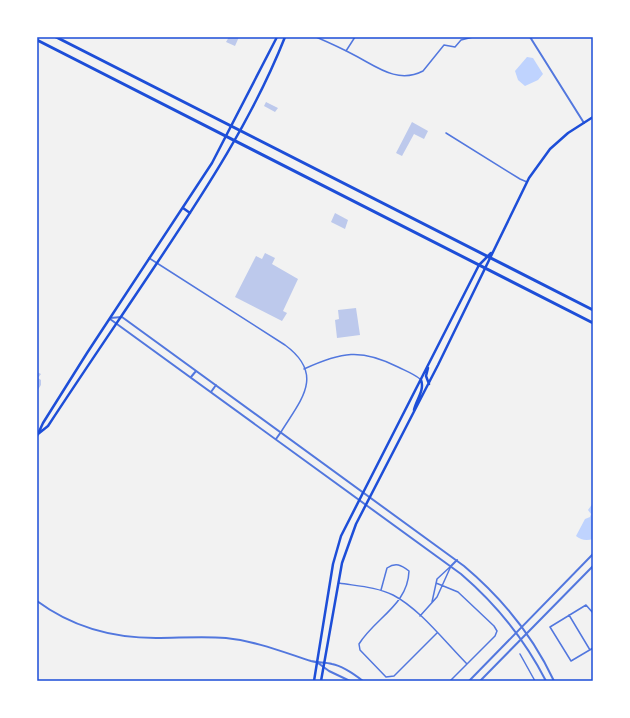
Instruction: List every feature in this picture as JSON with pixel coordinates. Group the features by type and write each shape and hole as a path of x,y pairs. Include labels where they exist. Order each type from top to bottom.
{"highway":[{"path":"56,37 62,38 231,126 593,310"},
{"path":"37,40 593,323"}],"main road":[{"path":"37,435 109,318 212,163 277,37"},
{"path":"37,435 48,426 158,263 221,166 269,73 285,37"},
{"path":"314,681 336,553 344,530 479,265 491,253 526,182 550,149 593,117"},
{"path":"183,208 190,213"},
{"path":"321,681 338,583 347,546 486,269 488,257"},
{"path":"428,365 426,376 429,384"},
{"path":"413,415 422,388 421,380"}],"street":[{"path":"316,37 346,51 381,71 394,74 411,75 422,71 444,45 455,47 461,40 473,37"},
{"path":"346,51 354,37"},
{"path":"530,37 584,123"},
{"path":"446,133 526,182"},
{"path":"149,258 286,346 298,357 304,368 306,384 305,394 299,406 276,439"},
{"path":"109,318 122,317 281,432 401,522 457,560 491,590 522,627 554,681"},
{"path":"109,318 451,566 487,598 521,639 546,681"},
{"path":"304,368 346,355 362,354 378,357 421,380"},
{"path":"191,377 196,371"},
{"path":"211,392 216,385"},
{"path":"397,527 401,522"},
{"path":"469,681 593,554"},
{"path":"432,604 436,583 440,575 457,560"},
{"path":"381,590 387,568 393,564 400,565 409,571 409,582 400,600 359,644 360,650 386,677 394,676 437,633"},
{"path":"420,616 432,604 451,566"},
{"path":"480,681 593,566"},
{"path":"338,583 381,590 400,600 420,616 467,664"},
{"path":"436,583 458,592 467,599 494,626 497,632 450,681"},
{"path":"37,601 54,613 74,623 112,634 154,638 206,637 237,640 258,644 317,662 337,665 363,681"},
{"path":"593,613 586,605 550,627 571,661 593,648"},
{"path":"569,615 590,650"},
{"path":"520,654 535,681"},
{"path":"317,662 324,668 350,681"}],"water":[{"path":"527,57 533,58 543,74 538,80 525,86 518,80 515,71"},
{"path":"593,503 593,539 586,540 576,536 585,519 590,517 591,514 588,510"}],"building":[{"path":"229,37 239,37 235,46 226,42"},
{"path":"266,102 278,108 275,112 264,106"},
{"path":"412,122 428,131 424,139 414,134 402,156 396,153"},
{"path":"335,213 348,220 345,229 331,222"},
{"path":"265,253 275,258 272,264 298,279 283,311 287,313 282,321 235,297 256,256 262,259"},
{"path":"356,308 360,335 337,338 335,320 339,319 338,310"},
{"path":"37,372 41,374 38,378 41,380 41,385 37,391"}]}
